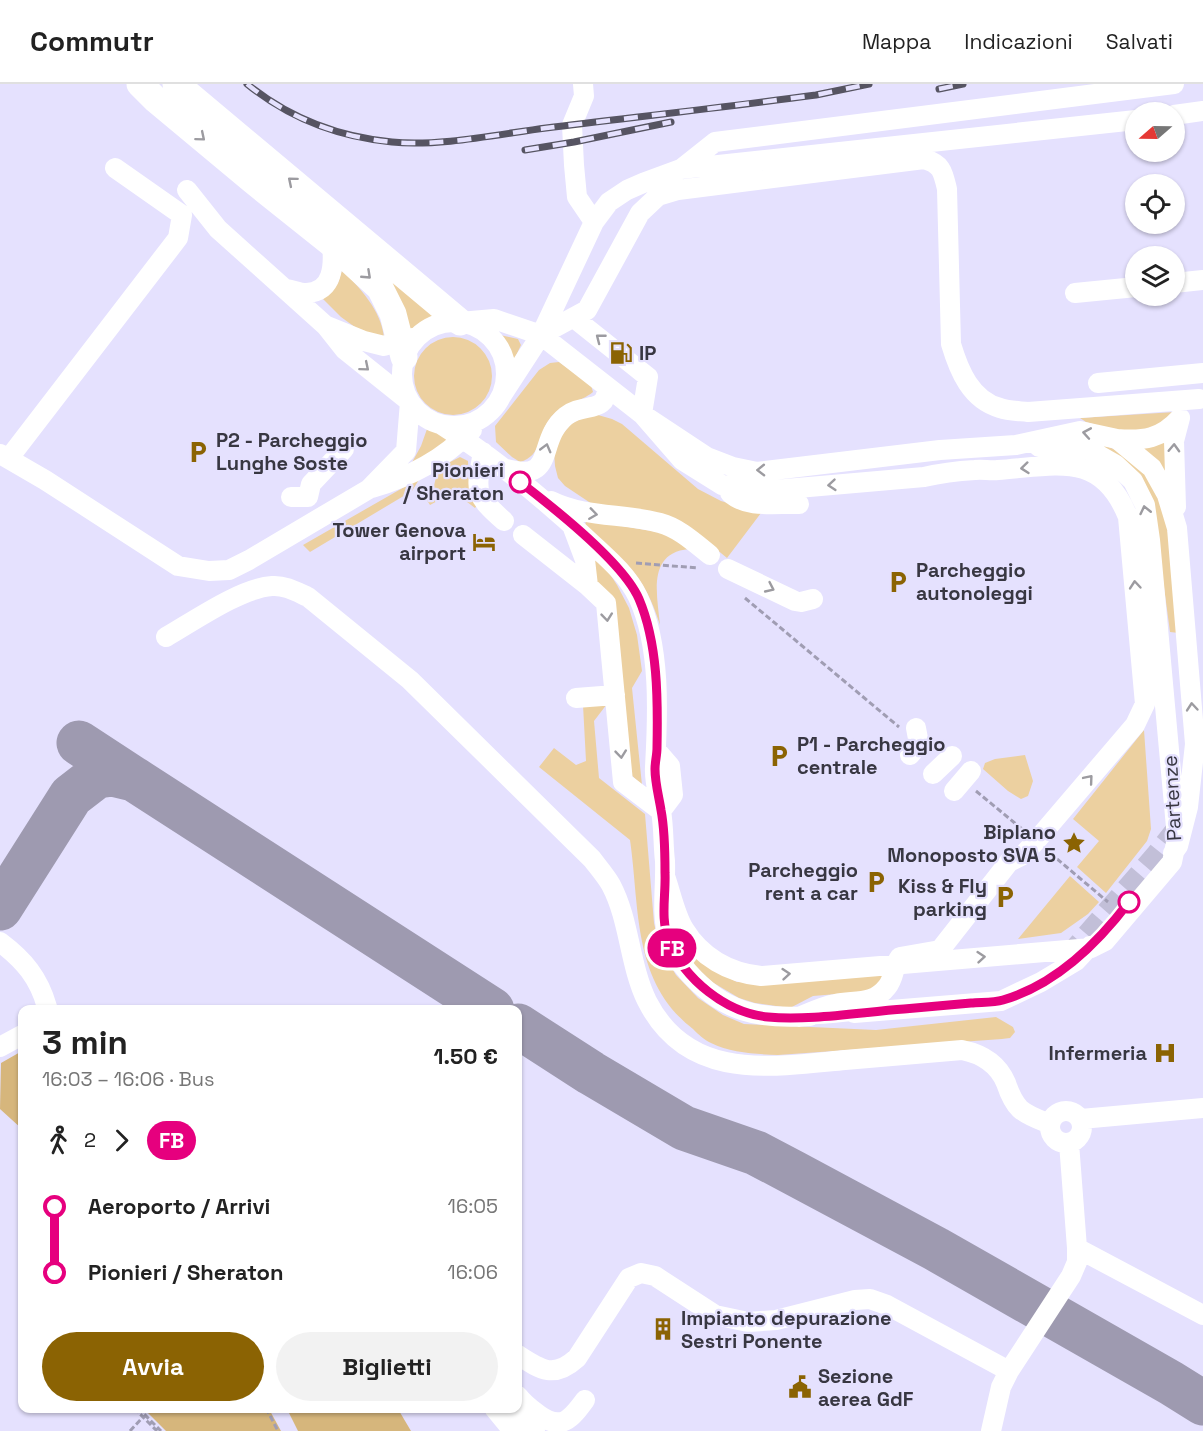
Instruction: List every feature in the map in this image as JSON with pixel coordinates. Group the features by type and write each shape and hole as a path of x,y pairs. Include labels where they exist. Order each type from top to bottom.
{"highway":[{"path":"158,89 380,288 408,345"},
{"path":"158,89 460,322"}],"street":[{"path":"583,84 584,96 572,125 574,165 577,197 594,222"},
{"path":"681,169 715,142 1174,84"},
{"path":"1185,113 1203,111"},
{"path":"369,489 402,479 452,450 496,405 541,335 594,222 609,202 627,190 681,169 1125,121"},
{"path":"541,335 587,310 639,213 658,196 678,190 924,159 936,162 944,173 947,189 951,345 966,383 982,400 1000,408 1028,412 1201,399"},
{"path":"115,168 182,214 178,238 5,456 178,566 208,571 229,570 369,489 406,452 410,402 403,384 402,368 408,345"},
{"path":"187,190 218,229 326,326 345,350 410,402 420,414 464,438 538,495 620,569 638,596 650,630 655,682 657,751 647,768 650,797 661,811 666,876 664,911 668,939 680,963 717,999 739,1011 766,1017 799,1017 1001,1001 1041,982 1076,961 1101,936"},
{"path":"287,289 307,293 321,288 332,273 334,266 332,244"},
{"path":"1185,282 1203,280"},
{"path":"1075,293 1125,288"},
{"path":"574,318 648,376 642,414 682,460 722,485 736,499 754,503 799,504"},
{"path":"326,326 384,346 408,345 440,323 494,319 541,335 642,414 706,457 733,467 758,472 923,453 941,442 975,440 993,447 1016,445 1080,431 1117,440 1139,440 1158,436 1170,429 1201,399"},
{"path":"442,425 470,424 496,405 506,383 506,371 499,347 492,337 471,324 460,322"},
{"path":"1098,383 1203,373"},
{"path":"503,468 527,473 537,469 543,459 550,435 558,423 576,410 604,403 607,387"},
{"path":"1173,853 1178,846 1188,807 1195,744 1177,528 1174,441 1180,418"},
{"path":"1117,440 1152,468 1167,495 1177,528"},
{"name":"Partenze","path":"666,876 683,928 708,956 729,969 761,976 1091,948 1105,940 1172,862 1177,838 1145,505 1133,481 1116,465 1088,449 1016,445"},
{"path":"329,513 300,497 344,449"},
{"path":"483,452 478,480 480,497 504,521"},
{"path":"722,485 764,491 924,477 960,471 995,471 1062,464 1078,466 1107,484 1120,499 1128,517 1145,704 1135,725 1023,855 1009,862 939,950 900,957 897,960 893,979 886,989 873,999 833,1004 799,1017"},
{"path":"538,495 573,510 661,523 685,534 707,562"},
{"path":"573,525 585,560 588,586"},
{"path":"523,535 606,603 623,782 661,811"},
{"path":"728,568 795,601 813,599"},
{"path":"166,637 257,589 274,586 290,589 308,597 410,680 592,859 610,883 620,905 631,953 647,1001 660,1023 685,1047 710,1058 740,1066 775,1067 962,1050 977,1053 992,1063 1003,1076 1019,1108 1050,1124"},
{"path":"576,698 615,695"},
{"path":"933,774 952,756"},
{"path":"954,791 970,771"},
{"path":"0,942 16,954 36,978 49,1005"},
{"path":"0,1047 18,1037"},
{"path":"1081,1119 1203,1108"},
{"path":"1062,1111 1076,1113 1081,1119 1082,1132 1075,1141 1069,1143 1057,1140 1050,1129 1050,1124 1053,1116 1062,1111"},
{"path":"991,1431 1001,1387 1009,1371 1071,1276 1077,1262 1069,1143"},
{"path":"1077,1248 1203,1315"},
{"path":"522,1358 537,1368 551,1371 566,1368 577,1358 629,1278 641,1273 655,1276 715,1315 748,1322 776,1320 837,1303 870,1299 887,1305 1009,1371"},
{"path":"522,1401 550,1423 557,1424 573,1417 585,1400"},
{"path":"498,1413 513,1431"},
{"path":"520,1413 535,1431"}],"path":[{"path":"630,562 707,562"},
{"path":"738,592 915,742"},
{"path":"140,1413 159,1431"},
{"path":"141,1413 159,1431"},
{"path":"269,1413 278,1431"},
{"path":"130,1431 143,1417"}],"shaded area":[{"path":"359,252 438,314 408,333"},
{"path":"342,270 374,309 384,337 359,330 341,317 322,298 338,283"},
{"path":"500,335 518,339 521,345 513,362 506,345"},
{"path":"453,337 468,340 480,349 489,361 492,376 489,391 480,403 468,412 453,415 438,412 426,403 417,391 414,376 417,361 426,349 438,340"},
{"path":"559,362 591,385 593,392 554,414 545,426 536,450 520,462 496,442 495,426 539,370 550,363"},
{"path":"1175,412 1168,423 1131,435 1086,422 1080,418"},
{"path":"598,415 622,424 698,489 721,501 761,513 727,558 687,525 653,513 592,504 565,486 558,478 555,466 554,452 558,440 571,424 580,419"},
{"path":"427,429 449,440 410,466 421,446"},
{"path":"1166,438 1168,477 1136,445"},
{"path":"1103,445 1122,453 1139,465 1148,475 1156,491 1163,509 1171,551 1179,633 1170,632 1154,512 1097,447"},
{"path":"460,457 468,461 470,495 478,504 475,508 454,492 430,505 423,494 434,486 438,468"},
{"path":"420,478 412,491 310,552 303,545"},
{"path":"586,520 658,532 675,538 689,549 676,552 666,558 661,567 657,588 660,625 654,607 640,580 622,559 585,527"},
{"path":"593,559 606,568 617,585 629,608 637,635 642,671 632,688 642,785 628,772"},
{"path":"607,704 594,721 599,778 645,814 654,923 660,949 676,975 698,998 723,1015 744,1024 876,1030 996,1017 1013,1027 1015,1032 1010,1038 1002,1039 778,1055 735,1051 701,1037 673,1010 659,989 649,967 638,918 630,840 539,767 554,748 576,765 586,761 583,705"},
{"path":"1144,730 1151,829 1147,841 1106,893 1077,867 1099,841 1073,819"},
{"path":"1025,755 1033,781 1028,796 1021,799 983,769 985,763 995,759"},
{"path":"1070,876 1099,902 1088,914 1061,933 1018,939"},
{"path":"677,933 718,972 737,982 886,971 884,981 872,991 813,996 790,1008 755,1003 739,998 712,982 693,964"},
{"path":"18,1053 18,1125 0,1109 1,1063"},
{"path":"148,1413 271,1413 281,1431 166,1431"},
{"path":"289,1413 400,1413 411,1431 298,1431"}],"taxiway":[{"path":"0,908 71,796 97,776 113,774 134,779 79,743"},
{"path":"134,779 484,1005"},
{"path":"522,1029 684,1128 756,1153 794,1173 936,1249 1203,1403"}],"tunnel":[{"path":"1067,957 1183,820"}],"railway":[{"path":"247,84 280,107 315,124 352,136 410,143 469,139 816,95 869,84"},
{"path":"939,89 963,84"},
{"path":"525,150 671,122"}],"bus line":[{"name":"FB","path":"520,482 538,495 620,569 638,596 650,630 655,682 657,751 655,767 666,876 664,911 668,939 680,963 717,999 739,1011 766,1017 799,1017 1001,1001 1022,993 1076,961 1101,936 1129,902"}],"place":[{"name":"IP","path":"621,353"},
{"name":"P2 - Parcheggio Lunghe Soste","path":"198,452"},
{"name":"Pionieri / Sheraton","path":"520,482"},
{"name":"Tower Genova airport","path":"484,542"},
{"name":"Parcheggio autonoleggi","path":"898,582"},
{"name":"P1 - Parcheggio centrale","path":"779,756"},
{"name":"Biplano Monoposto SVA 5","path":"1074,843"},
{"name":"Parcheggio rent a car","path":"876,882"},
{"name":"Kiss & Fly parking","path":"1005,897"},
{"name":"Infermeria","path":"1165,1053"},
{"name":"Impianto depurazione Sestri Ponente","path":"663,1329"},
{"name":"Sezione aerea GdF","path":"800,1387"}]}
